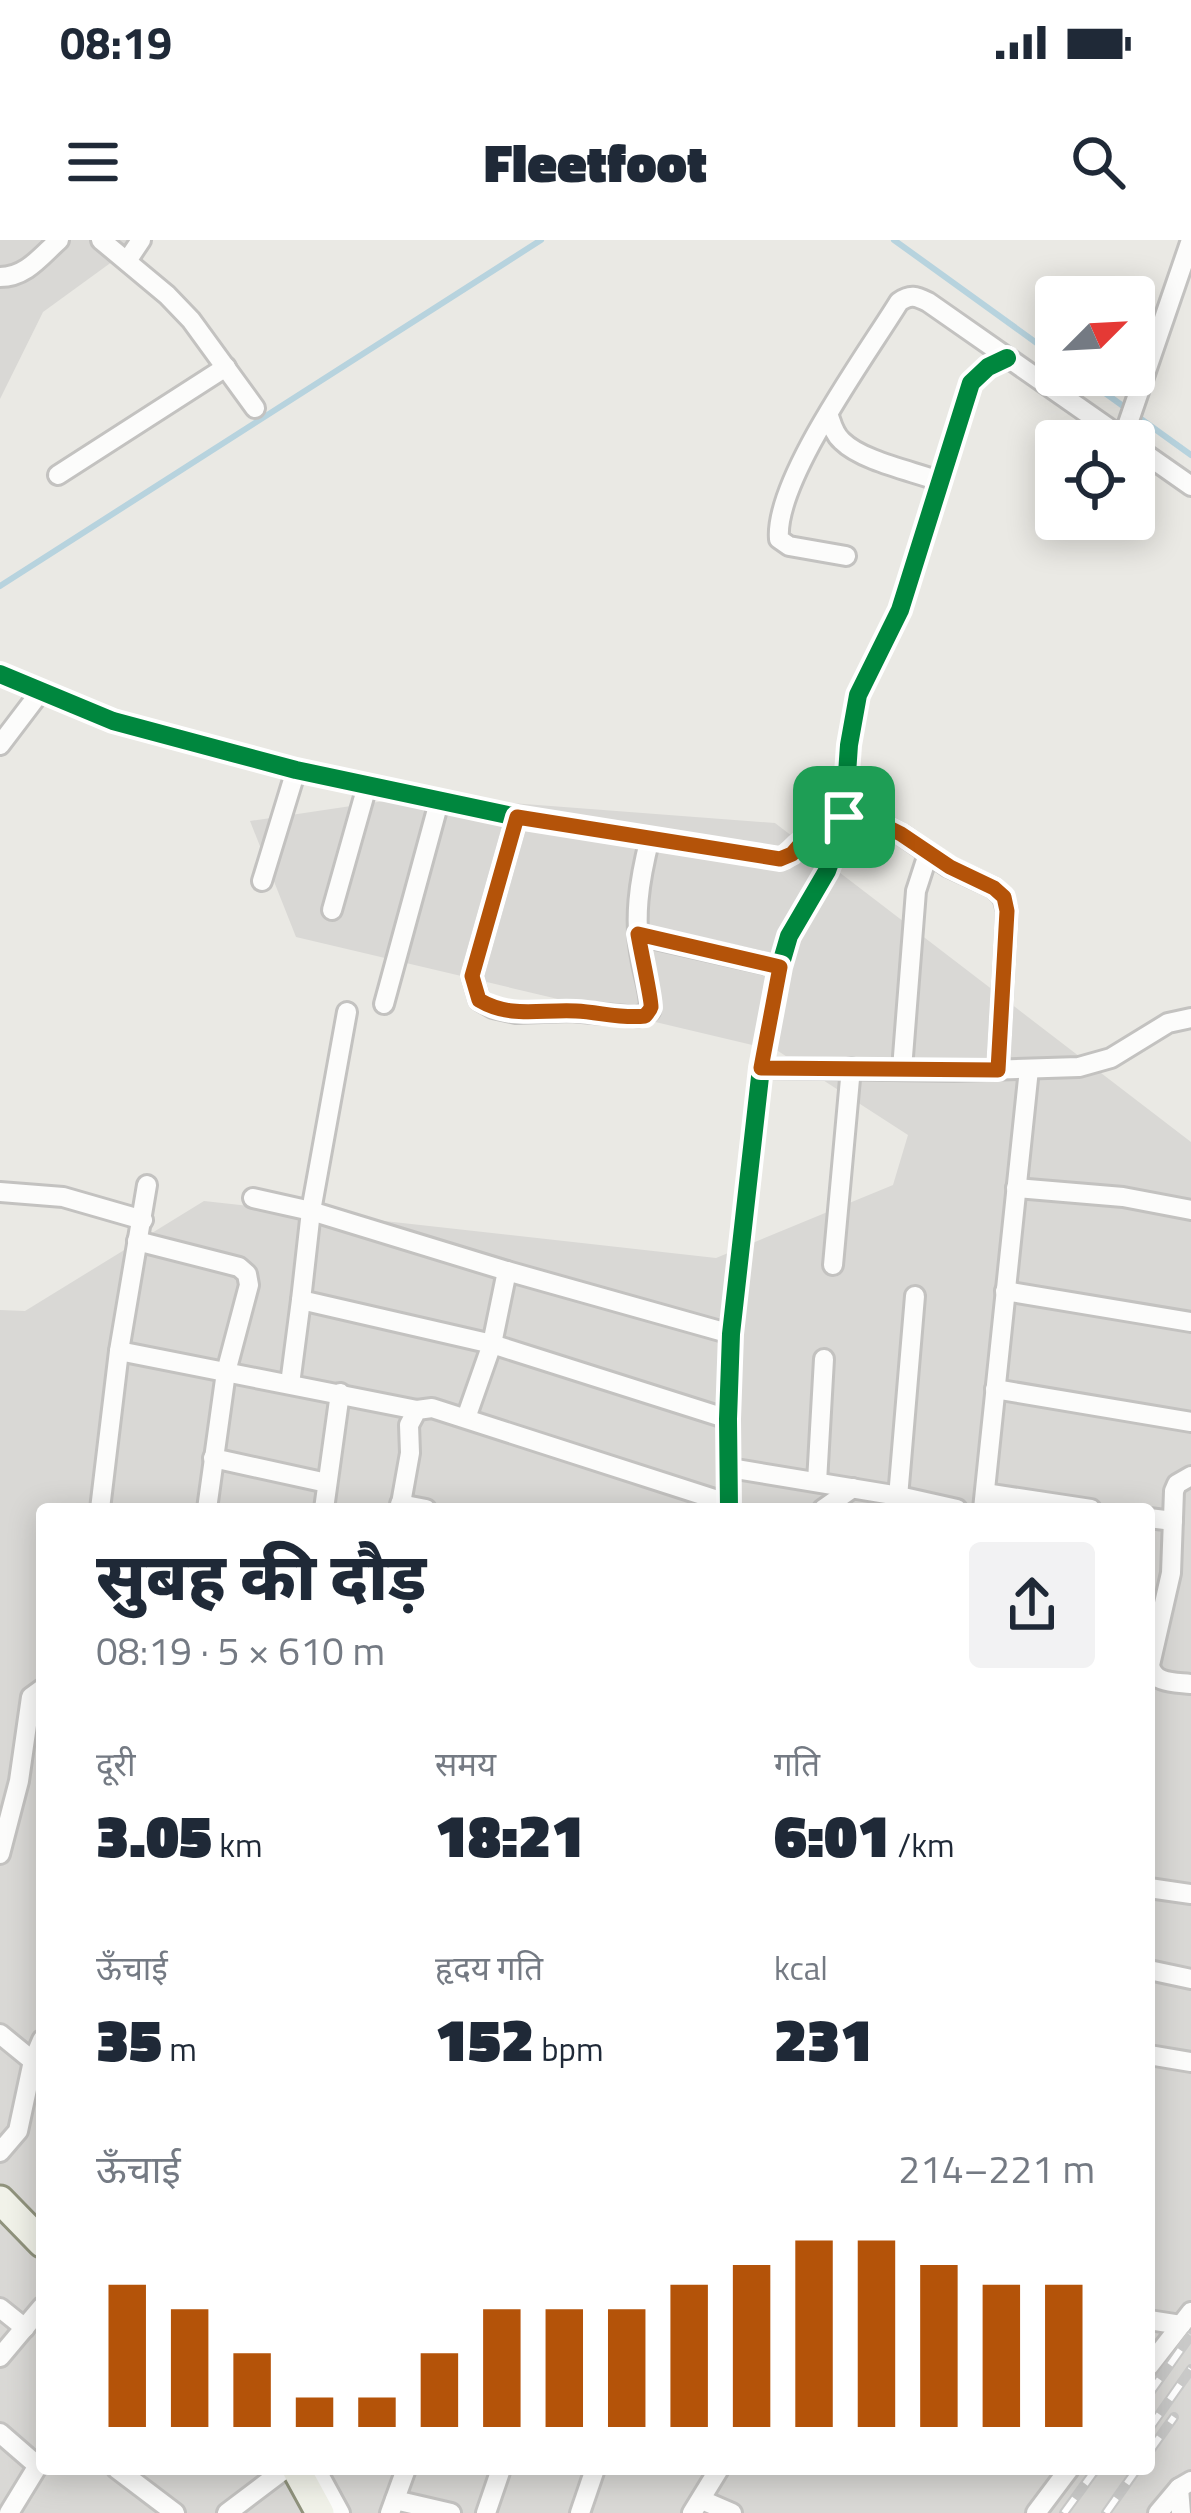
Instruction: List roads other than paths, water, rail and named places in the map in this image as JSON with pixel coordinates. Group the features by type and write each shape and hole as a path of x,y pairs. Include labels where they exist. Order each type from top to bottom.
{"main road":[{"path":"0,2200 36,2237"},
{"path":"289,2475 320,2513"}],"street":[{"path":"0,277 13,277 27,269 59,240"},
{"path":"101,240 191,320 255,408"},
{"path":"127,261 142,240"},
{"path":"1134,420 1191,240"},
{"path":"846,556 789,546 778,531 800,462 899,302 908,296 928,302 1007,358 1110,420"},
{"path":"729,1503 731,1334 761,1068 780,967 789,936 827,871 838,841 858,695 899,610 971,383 1007,358"},
{"path":"58,475 226,367"},
{"path":"829,416 842,442 939,481"},
{"path":"1155,454 1191,486"},
{"path":"0,674 113,721 440,802 780,859 804,840 838,841"},
{"path":"0,745 40,691"},
{"path":"262,881 296,770"},
{"path":"332,910 367,786"},
{"path":"384,1004 440,802"},
{"path":"517,817 472,976 479,1000 516,1013 645,1016 650,1011 636,902 650,838"},
{"path":"844,817 885,826 1004,897 998,1070"},
{"path":"902,1069 916,891 928,854"},
{"path":"638,934 780,967"},
{"path":"290,1384 311,1211 347,1012"},
{"path":"761,1068 1078,1067 1111,1058 1168,1023 1191,1018"},
{"path":"832,1265 851,1068"},
{"path":"984,1501 1029,1069"},
{"path":"101,1503 119,1351 147,1185"},
{"path":"1016,1188 1123,1197 1191,1210"},
{"path":"0,1192 63,1197 143,1220"},
{"path":"253,1198 731,1334"},
{"path":"136,1241 247,1274 249,1285 226,1372 208,1503"},
{"path":"466,1418 492,1344 507,1271"},
{"path":"1005,1291 1191,1322"},
{"path":"730,1468 853,1489 898,1503 915,1296"},
{"path":"301,1300 492,1344 728,1419"},
{"path":"119,1351 417,1410 432,1408 720,1503"},
{"path":"817,1483 824,1359"},
{"path":"995,1389 1191,1422"},
{"path":"325,1503 340,1393"},
{"path":"401,1503 410,1454 409,1425 417,1410"},
{"path":"213,1458 327,1483"},
{"path":"1155,1625 1181,1575 1174,1491 1191,1476"},
{"path":"832,1503 853,1489"},
{"path":"1155,1519 1173,1521"},
{"path":"1155,1677 1191,1684"},
{"path":"0,1855 19,1781 31,1697 36,1693"},
{"path":"1155,1889 1191,1894"},
{"path":"1155,1971 1191,1978"},
{"path":"0,2034 33,2061"},
{"path":"0,2152 18,2131 36,2054"},
{"path":"1155,2056 1191,2062"},
{"path":"18,2131 36,2130"},
{"path":"0,2308 25,2328"},
{"path":"0,2357 36,2314"},
{"path":"1155,2320 1186,2319"},
{"path":"1155,2358 1186,2319"},
{"path":"0,2433 36,2460"},
{"path":"9,2513 36,2469"},
{"path":"125,2475 175,2513"},
{"path":"227,2513 278,2475"},
{"path":"287,2475 306,2513"},
{"path":"319,2475 340,2513"},
{"path":"404,2475 392,2507 452,2513"},
{"path":"486,2513 499,2475"},
{"path":"580,2513 594,2475"},
{"path":"715,2475 697,2506 732,2513"},
{"path":"1036,2513 1065,2475"},
{"path":"1158,2513 1185,2485"},
{"path":"1181,2513 1185,2485"}],"waterway":[{"path":"0,586 541,240"},
{"path":"894,240 1035,342"},
{"path":"1109,396 1191,455"}],"railway":[{"path":"1155,2386 1191,2335"},
{"path":"1155,2420 1191,2369"},
{"path":"1155,2444 1174,2417"},
{"path":"1064,2513 1092,2475"},
{"path":"1106,2513 1133,2475"}]}
